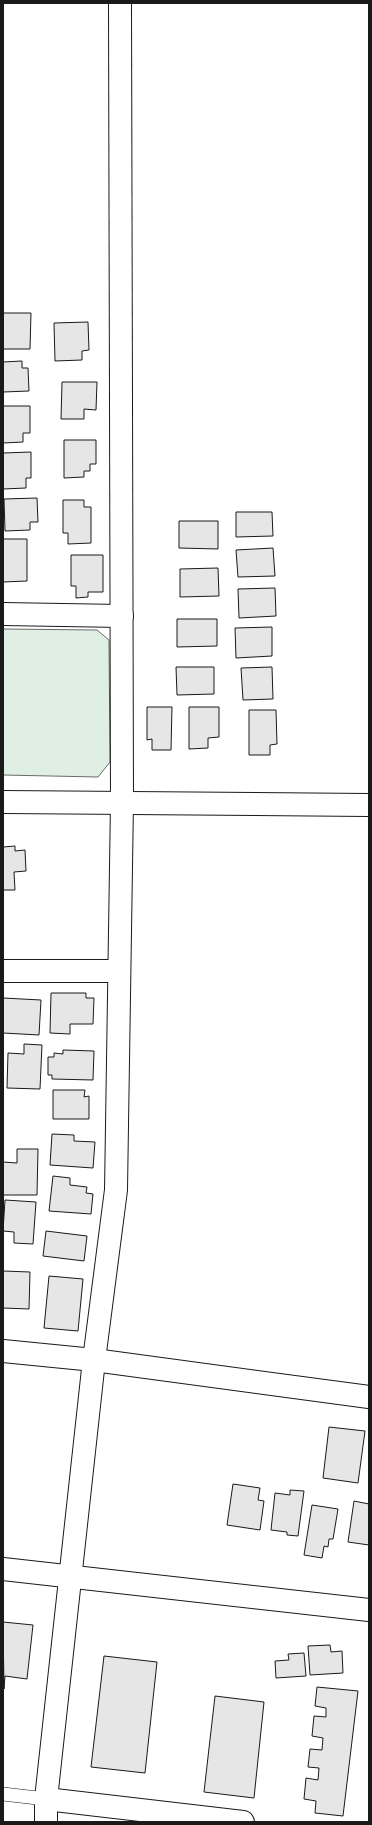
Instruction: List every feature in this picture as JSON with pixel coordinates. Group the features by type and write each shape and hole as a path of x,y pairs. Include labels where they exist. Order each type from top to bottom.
{"street":[{"path":"46,1822 46,1799 70,1576 94,1360 116,1190 122,802 120,3"},
{"path":"3,614 122,616"},
{"path":"3,802 369,805"},
{"path":"3,971 119,971"},
{"path":"3,1351 94,1360 369,1397"},
{"path":"3,1569 369,1610"},
{"path":"46,1799 243,1822"}],"lane":[{"path":"3,1794 46,1799"}],"green space":[{"path":"3,629 97,630 109,640 110,762 98,777 3,775"}],"building":[{"path":"3,313 31,313 30,349 3,349"},
{"path":"88,322 89,350 82,351 82,360 55,361 54,323"},
{"path":"22,361 22,368 28,368 29,391 3,392 3,362"},
{"path":"62,382 97,382 96,410 84,409 84,419 61,419"},
{"path":"3,406 30,406 30,433 23,433 23,442 3,443"},
{"path":"64,440 96,440 96,464 90,464 90,471 84,471 84,477 64,478"},
{"path":"31,452 31,478 26,478 26,488 3,489 3,453"},
{"path":"37,498 38,522 30,522 30,530 5,531 4,499"},
{"path":"63,500 84,500 84,507 91,507 91,543 68,544 68,533 63,533"},
{"path":"236,512 272,512 273,536 236,537"},
{"path":"179,521 218,521 218,549 179,548"},
{"path":"3,539 27,539 27,581 3,582"},
{"path":"273,548 275,576 238,577 236,550"},
{"path":"71,555 103,555 103,592 88,592 88,597 76,598 76,586 71,586"},
{"path":"218,568 219,596 180,597 180,569"},
{"path":"275,588 276,616 239,618 238,589"},
{"path":"177,619 217,619 217,646 177,647"},
{"path":"272,627 272,656 236,658 235,628"},
{"path":"176,667 214,667 214,694 177,695"},
{"path":"272,667 273,699 243,700 241,668"},
{"path":"147,707 172,707 171,750 152,750 152,739 147,740"},
{"path":"189,707 219,707 219,737 208,738 208,748 189,749"},
{"path":"249,710 276,710 277,744 270,745 270,755 249,755"},
{"path":"15,846 15,851 25,850 26,871 14,872 15,890 3,890 3,847"},
{"path":"51,993 86,993 86,998 94,998 93,1024 70,1024 70,1034 50,1033"},
{"path":"3,998 41,1000 39,1035 3,1033"},
{"path":"24,1044 42,1045 40,1089 7,1088 8,1053 24,1054"},
{"path":"63,1050 94,1051 93,1080 52,1079 52,1075 48,1075 48,1057 54,1057 54,1053 63,1054"},
{"path":"53,1090 85,1090 84,1097 89,1096 89,1119 53,1119"},
{"path":"52,1134 74,1135 74,1141 95,1142 93,1168 50,1165"},
{"path":"17,1149 38,1149 37,1195 3,1195 3,1162 17,1163"},
{"path":"53,1176 70,1178 70,1185 87,1187 86,1193 93,1194 91,1214 49,1211"},
{"path":"5,1200 36,1202 33,1244 14,1243 14,1232 3,1231"},
{"path":"46,1231 87,1236 84,1261 43,1256"},
{"path":"3,1271 30,1272 29,1309 3,1308"},
{"path":"49,1276 83,1279 78,1331 44,1328"},
{"path":"329,1427 365,1431 358,1483 323,1478"},
{"path":"233,1484 260,1488 258,1500 264,1501 260,1530 227,1525"},
{"path":"290,1490 304,1491 298,1536 287,1535 287,1532 271,1530 275,1493 290,1495"},
{"path":"354,1501 369,1504 369,1545 348,1542"},
{"path":"312,1505 338,1509 333,1539 329,1539 328,1547 324,1546 322,1558 304,1555"},
{"path":"3,1622 33,1625 27,1679 5,1676 4,1689"},
{"path":"330,1645 331,1652 342,1651 343,1673 310,1675 308,1646"},
{"path":"304,1653 306,1676 276,1678 275,1661 289,1660 288,1654"},
{"path":"104,1656 157,1662 145,1773 91,1767"},
{"path":"317,1687 358,1691 343,1816 315,1813 316,1801 304,1799 306,1778 318,1780 319,1768 308,1767 310,1749 322,1750 323,1738 312,1736 314,1716 326,1717 326,1708 315,1706"},
{"path":"215,1696 264,1702 254,1798 204,1792"}]}
